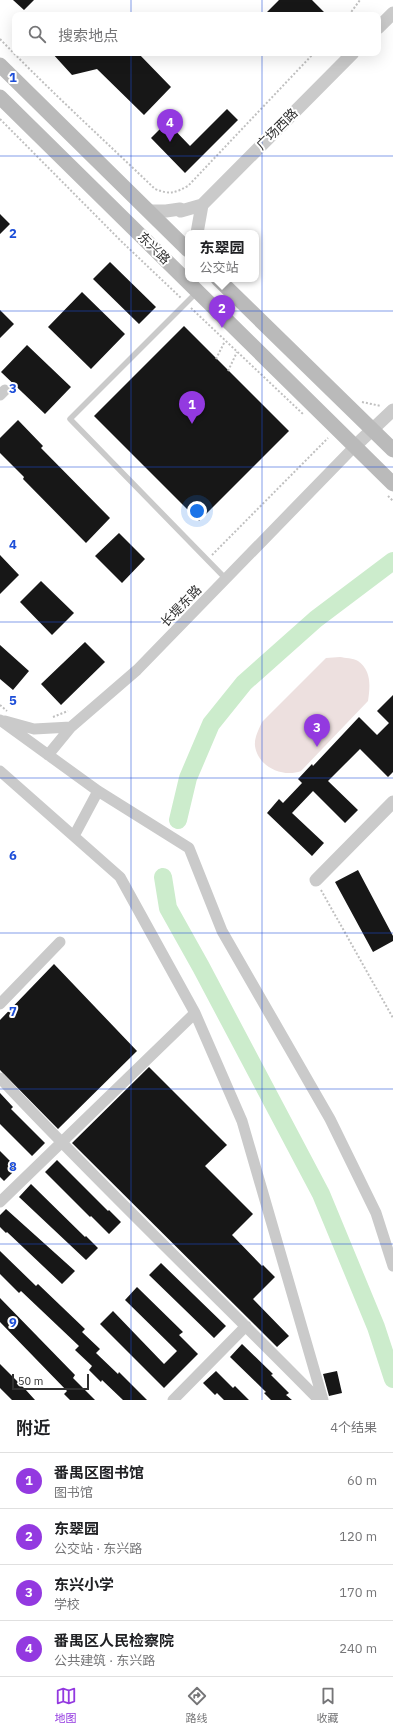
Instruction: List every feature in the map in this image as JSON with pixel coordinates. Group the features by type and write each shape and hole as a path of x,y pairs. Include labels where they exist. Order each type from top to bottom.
{"main road":[{"name":"东兴路","path":"1,69 185,247"},
{"name":"东兴路","path":"0,97 185,279"},
{"name":"东兴路","path":"188,282 355,446 390,490"},
{"path":"221,282 393,450"}],"street":[{"path":"381,25 393,13"},
{"name":"广场西路","path":"202,205 350,56"},
{"path":"149,211 180,209 181,211 202,205 198,230"},
{"path":"355,446 393,410"},
{"name":"长堤东路","path":"48,755 71,727 137,670 355,446"},
{"path":"0,720 34,729 71,727"},
{"path":"0,720 98,791 188,848 222,931 330,1119 376,1213 393,1266"},
{"path":"0,770 120,877 195,1013 242,1121 323,1400"},
{"path":"74,836 98,791"},
{"path":"318,884 393,802"},
{"path":"0,1004 60,942"},
{"path":"0,1202 195,1013"},
{"path":"0,1078 61,1143 319,1400"},
{"path":"173,1400 246,1326"}],"lane":[{"path":"198,292 70,420 226,579"}],"path":[{"path":"351,12 360,0"},
{"path":"0,39 12,51"},
{"path":"17,56 155,190 166,193 174,193 188,186 311,56"},
{"path":"0,119 121,241 305,416"},
{"path":"216,359 226,341"},
{"path":"228,371 237,352"},
{"path":"207,559 328,438 332,442"},
{"path":"390,490 393,501"},
{"path":"0,705 11,714"},
{"path":"51,718 68,711"},
{"path":"318,884 393,1018"}],"shaded area":[{"path":"340,657 356,660 363,665 368,674 369,680 368,701 301,771 287,773 272,769 261,760 255,746 256,737 262,722 326,658"}],"building":[{"path":"13,0 34,0 24,10"},
{"path":"279,0 312,0 324,12 267,12"},
{"path":"55,56 141,56 171,87 144,115 97,69 72,75"},
{"path":"227,109 238,120 185,173 151,138 167,122 190,146"},
{"path":"0,214 10,224 0,234"},
{"path":"110,262 156,307 139,324 93,279"},
{"path":"82,292 125,334 91,369 48,327"},
{"path":"0,310 14,324 0,338"},
{"path":"184,326 289,431 199,521 94,416"},
{"path":"27,345 71,387 45,414 1,372"},
{"path":"18,420 43,446 41,448 110,518 86,543 23,479 24,477 0,453 0,438"},
{"path":"119,533 145,559 122,583 95,556"},
{"path":"0,555 19,575 0,594"},
{"path":"41,581 74,613 52,635 20,602"},
{"path":"85,642 105,662 61,705 41,684"},
{"path":"0,645 29,671 13,690 0,679"},
{"path":"393,695 393,772 388,777 360,749 328,781 358,810 345,823 313,791 292,813 324,843 312,856 267,813 279,799 283,803 302,783 298,779 312,764 313,766 359,717 377,735 389,723 377,711"},
{"path":"358,870 393,936 393,941 373,952 335,882"},
{"path":"54,964 137,1051 58,1129 0,1070 0,1020"},
{"path":"149,1067 227,1145 205,1166 253,1214 232,1235 262,1266 263,1265 275,1277 253,1299 289,1336 277,1347 72,1143"},
{"path":"0,1093 13,1107 11,1109 45,1143 32,1156 0,1124"},
{"path":"0,1151 17,1168 4,1181 0,1177"},
{"path":"57,1160 121,1222 109,1234 45,1172"},
{"path":"31,1184 98,1248 86,1260 19,1197"},
{"path":"6,1209 75,1271 62,1284 0,1227 0,1215"},
{"path":"0,1251 36,1286 38,1284 85,1329 82,1332 100,1349 96,1353 118,1374 119,1372 147,1400 123,1400 89,1370 92,1366 75,1350 79,1346 21,1291 19,1293 0,1274"},
{"path":"161,1263 226,1326 214,1338 149,1275"},
{"path":"137,1287 183,1332 179,1335 198,1354 164,1388 100,1324 113,1311 164,1364 177,1351 125,1300"},
{"path":"0,1298 75,1375 73,1378 95,1400 70,1400 64,1394 67,1391 0,1322"},
{"path":"242,1344 273,1374 271,1375 289,1393 286,1395 292,1400 271,1400 264,1393 266,1392 230,1357"},
{"path":"0,1364 35,1400 12,1400 0,1388"},
{"path":"216,1371 233,1388 235,1386 249,1400 224,1400 217,1393 215,1395 203,1383"},
{"path":"337,1371 342,1393 329,1396 323,1374"}],"waterway":[{"path":"178,820 188,778 211,724 244,683 316,619 393,561"},
{"path":"163,877 168,908 201,967 321,1194 376,1327 393,1379"}],"place":[{"name":"番禺区人民检察院","path":"170,142"},
{"name":"东翠园","path":"222,328"},
{"name":"番禺区图书馆","path":"192,424"},
{"name":"东兴小学","path":"317,747"}]}
